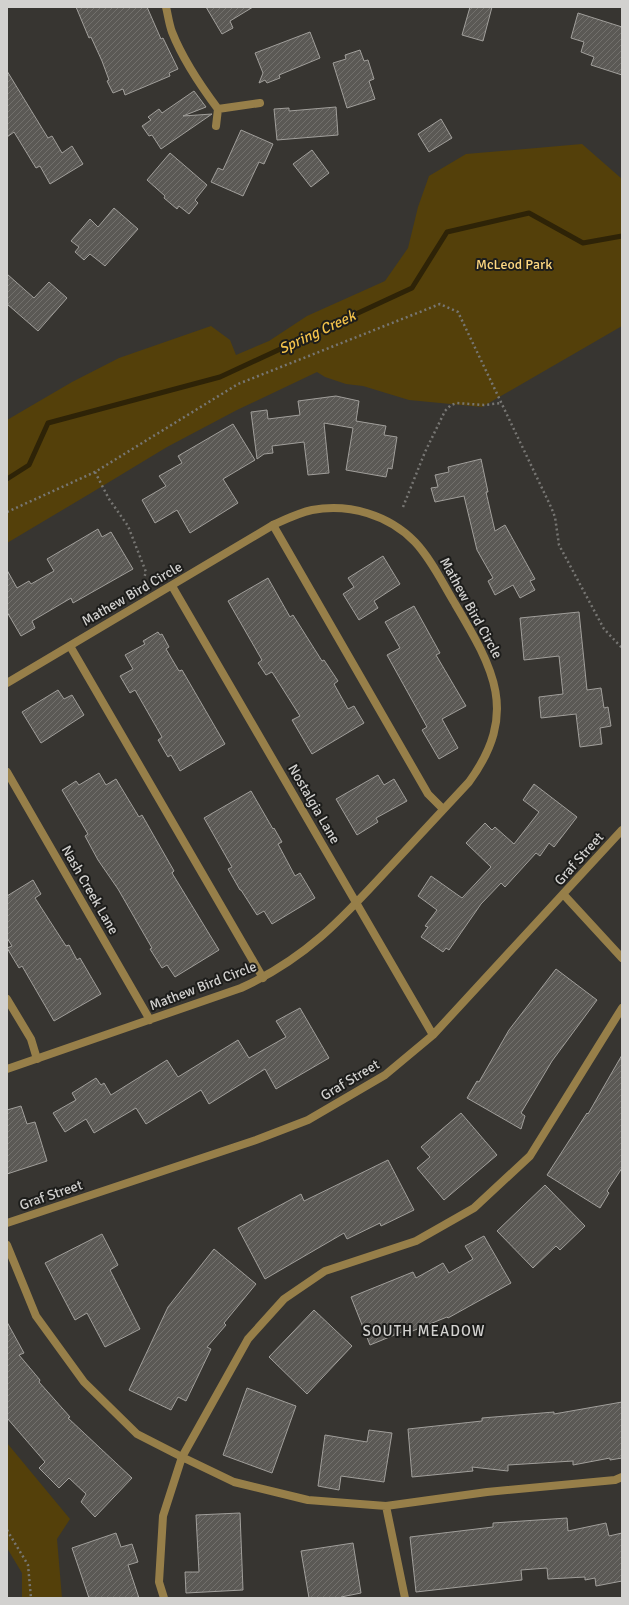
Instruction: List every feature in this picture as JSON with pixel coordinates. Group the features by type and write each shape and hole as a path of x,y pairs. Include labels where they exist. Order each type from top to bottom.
{"street":[{"path":"166,7 171,30 186,62 203,90 218,110 216,126"},
{"path":"218,110 260,103"},
{"name":"Mathew Bird Circle","path":"7,683 273,525 313,510 331,508 349,509 367,513 394,524 414,541 426,555 478,642 487,662 496,695 497,713 495,731 488,750 480,766 469,782 356,903 311,946 289,962 263,978 213,999 7,1069"},
{"path":"273,525 428,794 443,809"},
{"name":"Nostalgia Lane","path":"172,586 433,1035"},
{"path":"70,646 263,978"},
{"name":"Nash Creek Lane","path":"7,772 150,1020"},
{"name":"Graf Street","path":"7,1223 256,1140 308,1120 385,1075 433,1035 564,895 622,830"},
{"path":"564,895 622,958"},
{"path":"7,998 31,1039 37,1059"},
{"path":"164,1598 159,1582 163,1516 182,1457 248,1339 284,1298 325,1271 416,1241 474,1208 530,1156 622,1008"},
{"path":"7,1245 36,1316 84,1382 137,1434 234,1482 308,1500 386,1506 487,1492 615,1480 622,1478"},
{"path":"386,1506 405,1598"}],"path":[{"path":"7,512 96,472 238,384 440,304 458,312 556,517 559,546 604,629 622,648"},
{"path":"403,507 425,452 445,411 451,405 457,403 484,405 502,403"},
{"path":"96,472 109,499 128,526 146,572 144,578"},
{"path":"7,1530 28,1565 31,1598"}],"green space":[{"name":"McLeod Park","path":"582,144 622,179 622,326 482,407 409,400 363,386 346,384 325,377 317,372 237,410 167,447 7,543 7,420 72,382 119,358 211,326 230,340 236,355 269,341 307,316 385,281 408,248 418,207 429,176 466,154"},
{"path":"7,1443 70,1519 57,1539 62,1598 22,1598 22,1573 7,1548"}],"building":[{"path":"76,7 147,7 161,39 163,38 178,69 169,73 170,76 125,95 123,89 113,93 107,81 109,80 102,61 91,37 89,38"},
{"path":"206,7 253,7 230,21 233,28 222,34"},
{"path":"470,7 492,7 483,41 462,35"},
{"path":"578,13 622,27 622,75 591,65 594,57 581,52 584,42 571,38"},
{"path":"310,32 320,58 279,75 280,78 267,83 265,80 259,83 263,73 255,53"},
{"path":"360,50 364,61 368,60 374,79 369,81 375,99 347,108 333,63 346,59 345,55"},
{"path":"7,71 48,138 52,136 62,153 72,146 83,164 50,184 40,166 36,168 14,132 7,137"},
{"path":"194,91 206,107 183,116 212,114 161,149 152,135 149,136 142,126 151,120 148,117 159,109 162,113"},
{"path":"336,107 338,135 277,140 274,109 289,108 289,111"},
{"path":"441,119 452,138 429,152 418,134"},
{"path":"241,130 273,144 264,164 259,162 243,196 211,182 218,168 223,170"},
{"path":"312,150 329,173 311,187 293,164"},
{"path":"170,153 207,185 195,200 198,203 189,214 179,206 177,209 147,180"},
{"path":"114,208 138,229 105,266 90,254 84,260 75,252 79,247 71,241 90,219 98,227"},
{"path":"7,274 34,298 49,282 67,298 38,331 7,304"},
{"path":"336,396 359,401 356,421 386,426 384,435 397,437 392,469 388,468 386,477 346,470 353,428 324,423 329,473 308,475 304,442 272,446 273,453 264,454 257,459 251,412 267,410 268,419 300,415 298,401"},
{"path":"233,424 255,460 223,479 238,503 190,533 177,510 155,523 142,500 166,486 159,476 182,463 178,456"},
{"path":"481,459 488,492 486,492 495,531 505,525 535,579 530,581 535,590 520,598 513,585 495,595 488,581 493,578 477,550 464,496 435,502 431,488 438,487 435,475 449,472 448,467"},
{"path":"98,529 102,537 111,532 133,569 73,603 71,598 32,621 35,628 21,636 7,612 7,570 17,588 29,581 31,584 54,571 47,559"},
{"path":"383,556 400,584 374,601 378,608 359,620 343,594 354,587 348,578"},
{"path":"268,578 290,617 293,615 322,661 324,660 338,681 334,684 348,709 354,706 364,723 312,754 292,720 300,716 272,672 266,675 258,663 262,660 228,601"},
{"path":"414,606 440,653 436,655 466,706 442,719 458,748 439,759 422,730 427,727 387,655 400,648 385,622"},
{"path":"579,612 587,690 601,688 604,708 608,707 611,726 600,728 602,744 580,747 576,714 541,718 539,697 563,694 559,656 524,660 520,618"},
{"path":"158,632 160,635 162,634 169,647 166,649 179,671 182,670 225,744 180,771 171,755 168,757 158,740 162,737 135,690 130,693 120,676 133,669 125,655 145,644 143,641"},
{"path":"58,690 64,699 72,695 84,715 41,743 22,712"},
{"path":"99,773 106,785 116,779 139,817 142,815 174,871 172,873 219,950 175,977 167,965 162,968 150,949 152,948 118,889 98,860 85,836 88,834 62,790 76,781 79,785"},
{"path":"378,775 384,785 394,779 407,801 376,818 378,822 357,835 336,799"},
{"path":"534,784 577,817 554,847 549,843 540,856 536,853 505,887 501,883 481,904 449,950 446,948 443,952 421,937 428,927 425,926 437,910 418,896 431,876 462,898 491,867 466,843 485,823 492,830 495,827 514,844 539,812 523,800"},
{"path":"251,791 282,842 278,844 295,876 300,873 315,898 272,924 264,911 257,915 240,890 228,869 232,867 204,818"},
{"path":"33,880 41,894 35,898 66,946 69,945 77,960 80,958 101,994 54,1021 22,966 19,968 7,948 12,946 7,938 7,896"},
{"path":"556,969 597,1000 552,1061 521,1113 525,1116 521,1129 467,1098 477,1081 479,1082 509,1030"},
{"path":"300,1008 329,1058 276,1089 265,1069 209,1104 201,1090 146,1124 136,1108 94,1133 86,1119 65,1132 53,1113 76,1100 72,1093 96,1078 101,1085 104,1083 111,1095 167,1060 178,1077 238,1040 249,1058 286,1037 276,1021"},
{"path":"622,1055 622,1168 607,1191 609,1193 600,1208 547,1175 587,1113 588,1114"},
{"path":"21,1106 27,1124 35,1122 47,1161 7,1174 7,1110"},
{"path":"461,1113 497,1155 444,1200 417,1168 430,1157 421,1147"},
{"path":"388,1160 414,1210 381,1226 380,1223 347,1239 344,1233 265,1279 238,1228 301,1194 304,1201"},
{"path":"545,1185 585,1226 560,1250 556,1246 533,1268 497,1231"},
{"path":"102,1234 118,1265 110,1270 140,1329 105,1347 87,1313 75,1320 45,1263"},
{"path":"484,1236 511,1283 448,1318 447,1317 410,1332 409,1329 370,1345 351,1297 413,1272 416,1278 443,1263 449,1273 473,1259 465,1246"},
{"path":"214,1249 256,1284 224,1323 226,1325 207,1347 211,1349 186,1401 178,1397 171,1410 129,1390 168,1307"},
{"path":"314,1310 352,1346 307,1394 269,1357"},
{"path":"7,1322 24,1353 19,1355 40,1380 39,1382 70,1417 68,1418 132,1478 95,1517 81,1502 86,1494 69,1478 59,1488 39,1468 45,1462 7,1418"},
{"path":"247,1388 296,1406 272,1473 223,1455"},
{"path":"622,1402 622,1458 610,1460 610,1458 573,1465 573,1461 508,1465 508,1471 472,1467 473,1471 412,1477 408,1429 482,1421 482,1418 554,1412 554,1414"},
{"path":"369,1430 392,1433 384,1482 341,1476 339,1490 318,1486 325,1435 367,1442"},
{"path":"240,1513 243,1590 186,1593 185,1572 199,1572 196,1515"},
{"path":"567,1518 568,1531 606,1523 609,1536 622,1533 622,1581 596,1586 595,1578 585,1580 585,1577 548,1579 547,1568 521,1570 522,1580 416,1592 410,1537 493,1527 493,1523"},
{"path":"116,1533 121,1547 132,1544 138,1562 128,1565 139,1598 89,1598 72,1548"},
{"path":"353,1543 361,1593 341,1598 309,1598 301,1551"}],"waterway":[{"name":"Spring Creek","path":"7,479 29,465 48,423 220,377 412,288 447,232 529,213 583,243 622,236"}],"district":[{"name":"SOUTH MEADOW","path":"424,1331"}]}
